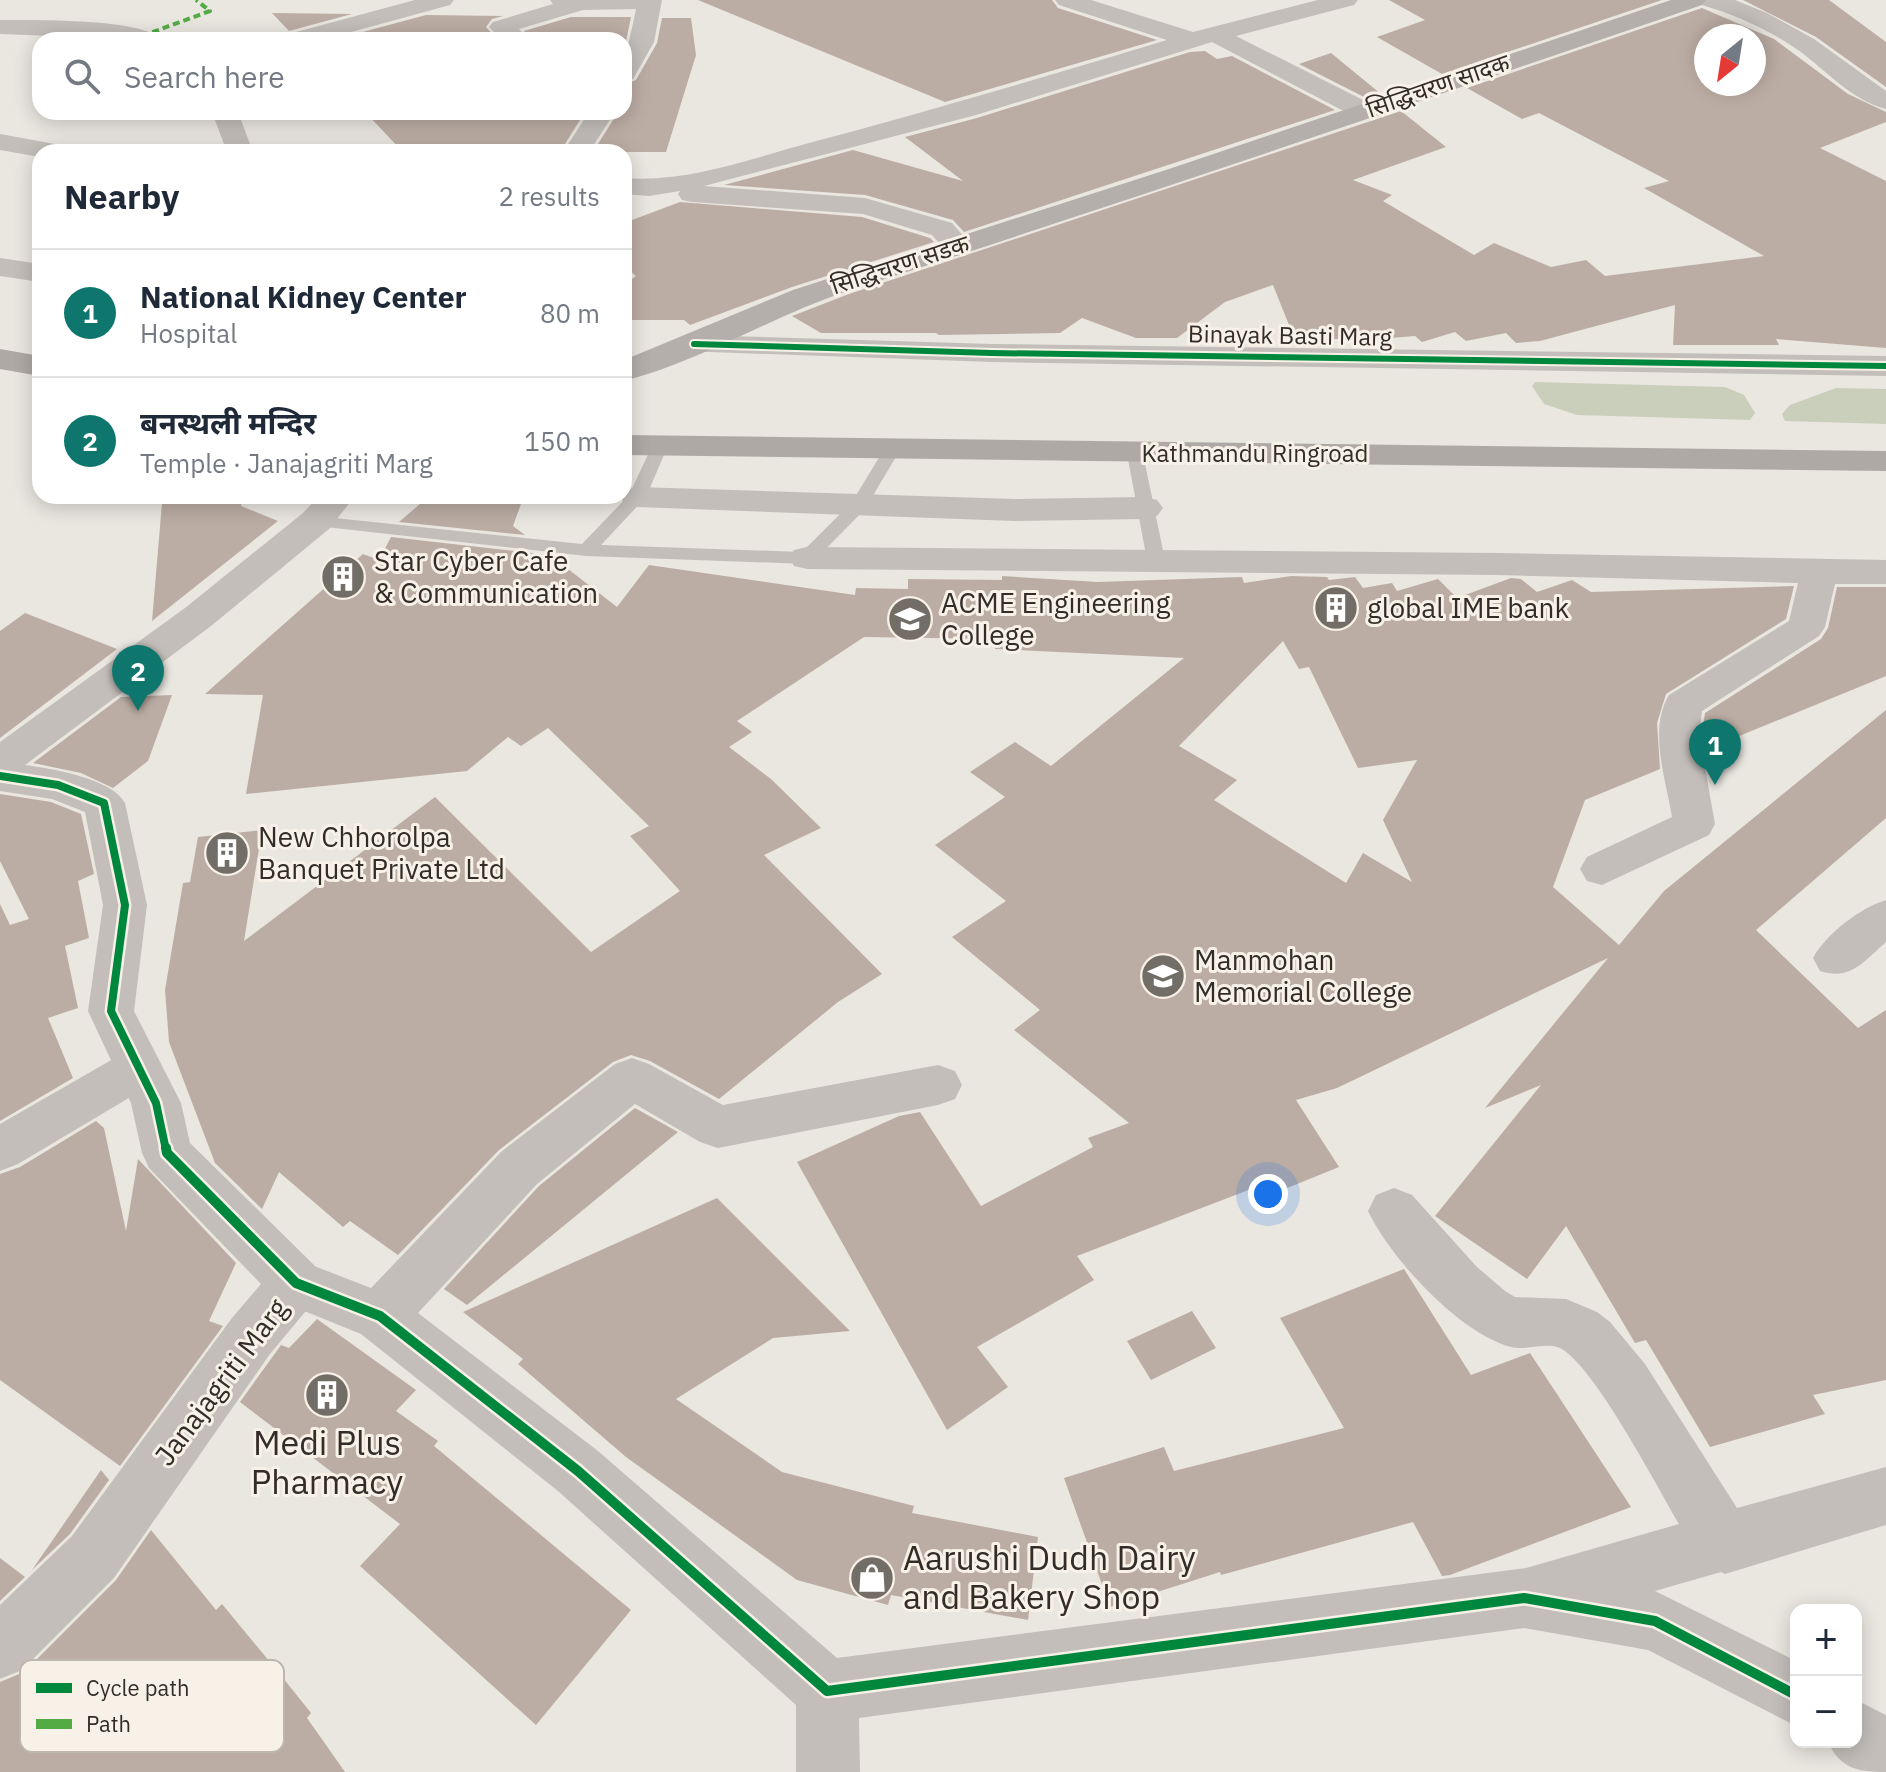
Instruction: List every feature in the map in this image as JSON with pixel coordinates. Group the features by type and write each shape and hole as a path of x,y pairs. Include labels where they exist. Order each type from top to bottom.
{"highway":[{"path":"0,359 32,365"},
{"name":"Kathmandu Ringroad","path":"632,446 1886,461"}],"main road":[{"name":"सिद्धिचरण सादक","path":"1182,174 1694,0"},
{"name":"सिद्धिचरण सडक","path":"632,368 804,296 1182,174"}],"street":[{"path":"324,32 442,0"},
{"path":"1067,0 1192,40"},
{"path":"636,187 716,176 967,109 1192,40 1218,36 1346,0"},
{"path":"1710,0 1733,6 1805,44 1860,89 1886,101"},
{"path":"507,32 501,27 571,2 650,1 642,42 632,60"},
{"path":"0,27 77,28 110,32"},
{"path":"1218,36 1364,111"},
{"path":"228,120 237,144"},
{"path":"581,144 597,120"},
{"path":"0,142 32,148"},
{"path":"636,187 675,193 865,206 942,229 958,247"},
{"path":"0,267 32,272"},
{"name":"Binayak Basti Marg","path":"694,344 992,353 1886,366"},
{"path":"637,497 1015,510 1145,508"},
{"path":"0,763 198,617 327,509"},
{"path":"807,558 1156,560 1886,572"},
{"path":"1602,869 1694,824 1679,734 1683,705 1806,627 1819,572"},
{"name":"Janajagriti Marg","path":"0,776 58,785 104,803 125,905 111,1011 156,1103 167,1153 296,1283 251,1336 93,1557 0,1648"},
{"path":"1836,958 1886,917"},
{"path":"0,1149 137,1069"},
{"path":"380,1316 519,1168 632,1078 718,1127 938,1085"},
{"path":"1394,1211 1478,1303 1503,1320 1517,1324 1544,1320 1568,1324 1591,1339 1631,1391 1725,1544"},
{"path":"296,1283 380,1316 578,1471 827,1691 828,1772"},
{"path":"827,1691 1524,1598 1725,1544 1886,1496"},
{"path":"1524,1598 1655,1621 1790,1692"},
{"path":"1862,1737 1886,1755"}],"lane":[{"path":"632,502 659,448"},
{"path":"327,509 586,550 807,558 859,505 892,450"},
{"path":"1135,454 1156,560"},
{"path":"586,550 630,504"}],"green space":[{"path":"1535,382 1725,387 1744,395 1755,413 1750,420 1577,415 1544,404 1532,386"},
{"path":"1836,388 1886,389 1886,424 1785,421 1782,414 1790,405"}],"building":[{"path":"698,0 1052,0 1058,8 1157,40 945,102"},
{"path":"1389,0 1662,0 1442,74 1377,37 1425,20"},
{"path":"1743,0 1829,0 1886,42 1886,87 1816,37"},
{"path":"1702,8 1739,24 1694,24 1694,96 1766,96 1766,36 1774,39 1848,94 1886,112 1886,122 1820,148 1886,181 1886,348 1776,339 1779,345 1673,345 1675,305 1540,341 1516,343 1506,333 1466,341 1455,332 1422,342 1415,336 1342,342 1340,339 1295,340 1273,285 1225,302 1177,338 1136,338 1082,318 1060,333 821,333 792,316 849,294 1401,111 1446,147 1353,180 1392,195 1383,201 1474,255 1494,243 1551,267 1586,260 1605,276 1764,256 1644,188 1669,181 1539,113 1522,119 1467,88"},
{"path":"272,13 352,14 289,31"},
{"path":"426,15 503,16 492,19 486,27 491,32 363,32"},
{"path":"571,17 631,17 628,32 524,31"},
{"path":"662,18 691,18 696,55 666,152 632,152 632,144 598,144 613,120 632,120 632,82 636,80 657,43"},
{"path":"1205,51 1217,59 1232,56 1335,110 964,232 953,220 865,195 724,185 853,150 963,181 905,137 1190,52"},
{"path":"1331,53 1381,94 1368,99 1299,64"},
{"path":"373,120 580,120 565,144 395,144"},
{"path":"680,202 862,217 930,238 934,242 792,287 690,325 684,320 632,320 632,279 636,276 632,273 632,220"},
{"path":"162,504 241,504 278,521 152,621"},
{"path":"420,504 521,504 513,526 525,535 399,522"},
{"path":"391,537 550,555 617,607 649,565 855,595 856,588 908,589 908,579 1002,580 1002,576 1098,582 1242,577 1244,583 1291,576 1327,577 1329,580 1355,577 1363,588 1392,583 1397,591 1438,579 1457,598 1511,578 1521,579 1537,592 1572,580 1591,592 1794,586 1786,619 1666,694 1657,723 1660,769 1585,800 1553,887 1619,945 1664,891 1886,710 1886,818 1756,930 1858,1028 1886,1010 1886,1380 1813,1395 1825,1414 1710,1447 1646,1340 1635,1343 1566,1226 1527,1279 1435,1216 1541,1085 1485,1108 1608,958 1337,1088 1296,1100 1339,1167 1258,1200 1251,1189 1077,1256 1094,1280 977,1347 1008,1387 947,1430 797,1162 899,1116 920,1112 981,1206 1093,1147 1088,1138 1129,1123 1014,1030 1040,1010 952,937 1006,901 935,845 1005,797 970,772 1015,742 1051,766 1184,658 995,649 996,639 864,637 737,721 752,732 729,747 771,779 821,828 764,855 882,974 838,1002 719,1099 650,1061 631,1055 613,1062 499,1150 398,1255 350,1221 343,1227 279,1172 262,1209 215,1163 169,1042 165,990 183,883 190,882 198,837 262,830 244,941 435,797 591,952 680,891 630,836 649,826 548,728 521,746 508,737 467,771 246,794 263,695 205,694 363,554 379,560","holes":["1283,641 1299,669 1309,667 1358,768 1417,760 1383,820 1412,882 1363,853 1346,883 1214,800 1237,780 1179,746"]},
{"path":"1837,587 1886,587 1886,676 1705,750 1702,734 1705,713 1821,639 1828,628"},
{"path":"25,613 117,649 0,738 0,631"},
{"path":"172,695 148,761 113,788 81,773 33,763 121,697"},
{"path":"0,794 51,802 81,814 94,874 78,881 89,938 65,946 78,1008 48,1018 73,1078 0,1121 0,904 10,925 29,919 0,861"},
{"path":"635,1108 678,1132 467,1305 444,1289 539,1186"},
{"path":"96,1121 104,1128 126,1231 138,1159 236,1263 209,1321 223,1326 120,1466 0,1380 0,1174 20,1167"},
{"path":"717,1198 850,1331 773,1338 676,1399 782,1472 914,1506 912,1513 1038,1537 1028,1620 891,1595 888,1605 797,1580 626,1457 518,1364 523,1359 463,1312"},
{"path":"1404,1269 1471,1375 1530,1353 1631,1507 1450,1575 1442,1576 1413,1522 1221,1575 1220,1572 1110,1607 1064,1478 1164,1447 1174,1471 1344,1428 1280,1318"},
{"path":"1192,1311 1216,1348 1151,1380 1127,1341"},
{"path":"317,1319 416,1390 396,1411 438,1441 434,1446 631,1610 536,1725 360,1566 400,1524 240,1402 281,1345 289,1348"},
{"path":"101,1470 109,1480 70,1534 32,1570"},
{"path":"151,1530 216,1610 222,1604 268,1660 36,1660 116,1580"},
{"path":"0,1558 25,1577 0,1601"},
{"path":"20,1674 20,1752 284,1752 284,1679 311,1713 307,1718 345,1772 0,1772 0,1682"}],"marked path":[{"path":"153,32 210,11 196,0"}],"cycle path":[{"path":"694,344 992,353 1886,366"},
{"path":"0,776 58,785 104,803 125,905 111,1011 156,1103 167,1153 296,1283 380,1316 578,1471 827,1691 1524,1598 1655,1621 1790,1692"}],"place":[{"name":"Star Cyber Cafe & Communication","path":"343,577"},
{"name":"global IME bank","path":"1336,608"},
{"name":"ACME Engineering College","path":"910,619"},
{"name":"बनस्थली मन्दिर","path":"138,711"},
{"name":"National Kidney Center","path":"1715,785"},
{"name":"New Chhorolpa Banquet Private Ltd","path":"227,853"},
{"name":"Manmohan Memorial College","path":"1163,976"},
{"name":"Medi Plus Pharmacy","path":"327,1395"},
{"name":"Aarushi Dudh Dairy and Bakery Shop","path":"872,1578"}]}
